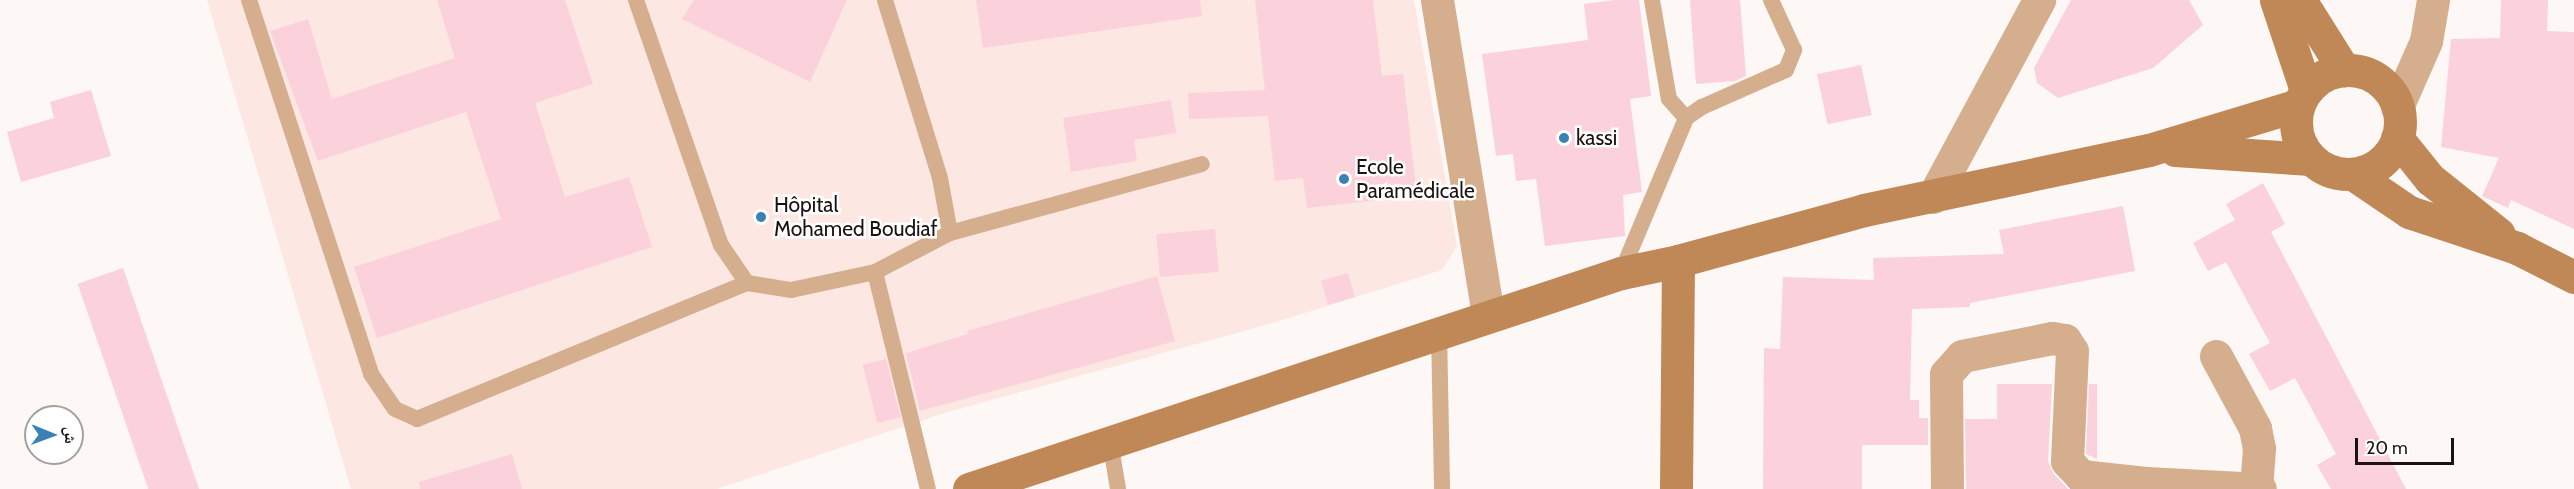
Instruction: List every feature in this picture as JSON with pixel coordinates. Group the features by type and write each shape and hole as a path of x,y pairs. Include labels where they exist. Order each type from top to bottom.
{"street":[{"path":"1437,0 1488,314"},
{"path":"1933,197 2038,0"},
{"path":"2276,0 2302,97 2297,134 2311,159 2323,168 2353,174 2409,212 2517,248 2574,277"},
{"path":"2300,0 2344,70"},
{"path":"2353,174 2380,163 2426,41 2433,0"},
{"path":"969,489 1439,330 1621,273 1678,261 1864,210 2149,150 2302,97 2329,73 2344,70 2371,75 2383,84 2397,123 2443,192 2517,248"},
{"path":"2149,150 2230,151 2311,159"},
{"path":"1676,489 1678,261"},
{"path":"1947,489 1946,374 1962,356 2052,338 2065,340 2072,351 2067,461 2081,476 2146,486 2257,489 2259,448 2255,428 2216,356"}],"lane":[{"path":"249,0 371,374 395,409 417,419 747,283 791,290 875,272 950,232 1202,164"},
{"path":"636,0 721,246 747,283"},
{"path":"885,0 940,177 950,232"},
{"path":"1652,0 1669,99 1686,118"},
{"path":"1621,273 1686,118 1702,107 1786,70 1794,50 1771,0"},
{"path":"875,272 928,489"},
{"path":"1439,330 1442,489"},
{"path":"1110,441 1118,489"}],"shaded area":[{"name":"Hôpital Mohamed Boudiaf","path":"207,0 1414,0 1457,246 1442,270 1273,323 944,413 717,489 351,489"}],"building":[{"path":"437,0 565,0 593,84 535,103 565,197 629,177 652,247 377,338 354,267 501,219 466,112 318,161 270,31 308,19 332,99 455,58"},
{"path":"694,0 847,0 810,82 682,19"},
{"path":"976,0 1200,0 1202,16 983,48"},
{"path":"1255,0 1373,0 1382,76 1403,74 1417,196 1307,208 1303,178 1275,181 1268,116 1189,119 1188,93 1265,90"},
{"name":"kassi","path":"1639,0 1651,96 1630,99 1642,192 1623,195 1625,236 1545,246 1536,179 1516,181 1513,154 1496,156 1482,54 1588,40 1584,4"},
{"path":"1690,0 1740,0 1746,76 1735,81 1696,84"},
{"path":"2071,0 2189,0 2203,25 2153,68 2058,98 2037,83 2034,68"},
{"path":"2501,0 2548,0 2547,31 2574,32 2574,229 2511,200 2508,208 2482,196 2499,158 2441,147 2451,39 2500,38"},
{"path":"1861,65 1872,115 1828,124 1817,74"},
{"path":"91,90 111,156 21,182 7,132 54,118 50,102"},
{"path":"1171,100 1176,133 1134,140 1137,161 1071,172 1063,118"},
{"path":"2263,183 2285,224 2271,232 2406,489 2331,489 2317,465 2336,454 2295,378 2270,391 2249,354 2270,343 2226,262 2208,271 2193,243 2235,220 2226,204"},
{"path":"2123,206 2135,271 1970,303 1970,307 1912,309 1910,400 1919,400 1919,418 1928,418 1928,445 1862,445 1862,489 1763,489 1764,348 1780,349 1783,277 1874,280 1873,258 2004,254 1999,230"},
{"path":"1215,229 1219,272 1160,277 1156,234"},
{"path":"123,268 199,489 148,489 78,284"},
{"path":"1348,273 1355,297 1328,305 1321,281"},
{"path":"1157,276 1175,341 920,411 906,353 968,334 967,331"},
{"path":"886,359 901,417 877,423 863,365"},
{"path":"1997,384 2052,384 2048,461 2053,473 2068,489 1966,489 1965,419 1997,419"},
{"path":"2089,384 2097,384 2097,459 2086,454"},
{"path":"512,454 522,489 420,489 419,482"}],"place":[{"name":"kassi","path":"1564,138"},
{"name":"Ecole Paramédicale","path":"1344,179"},
{"name":"Hôpital Mohamed Boudiaf","path":"761,217"}]}
